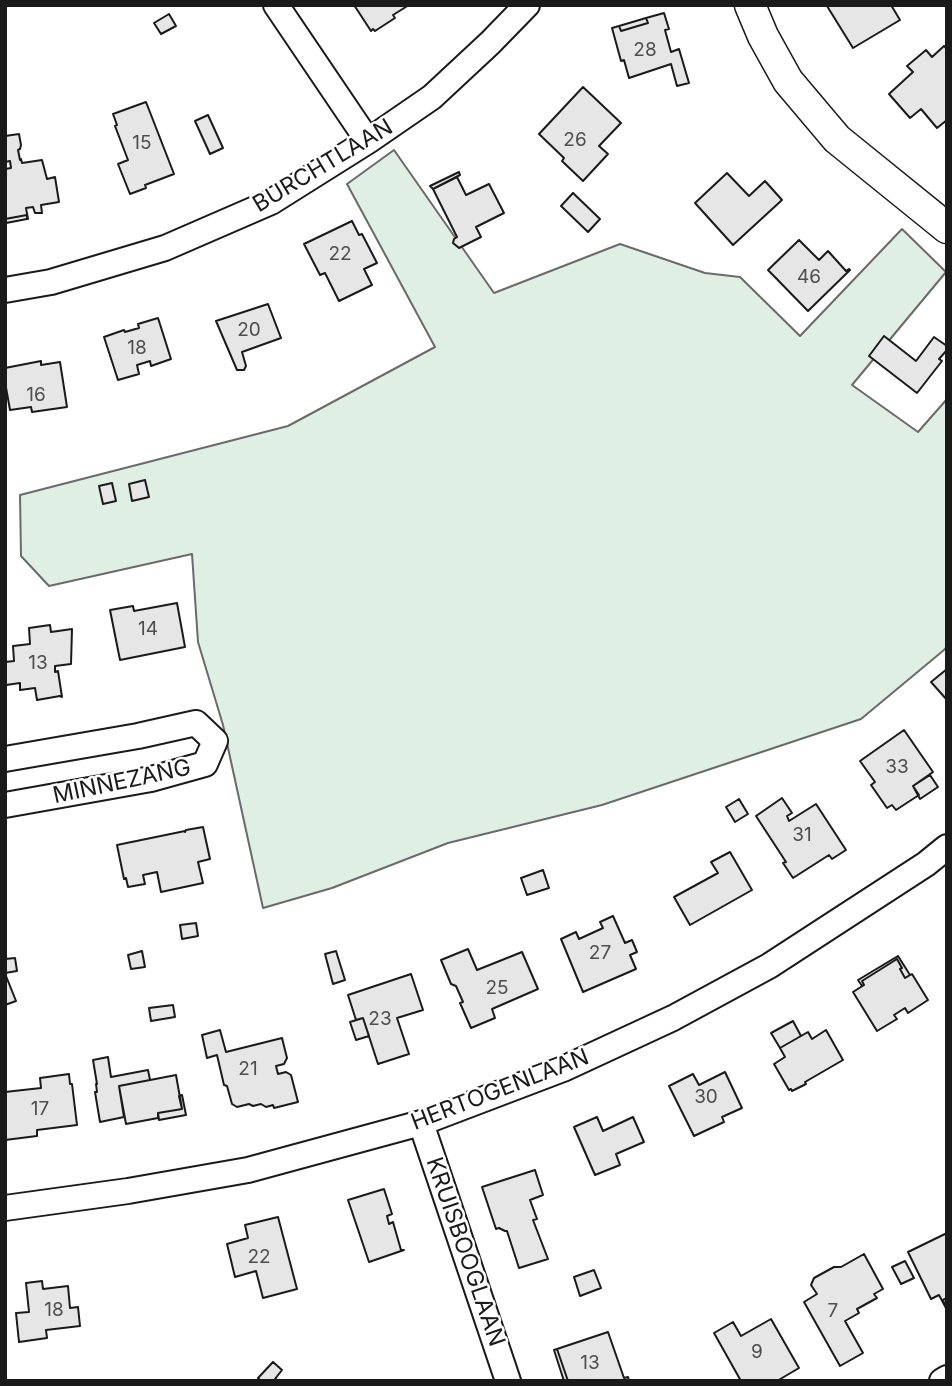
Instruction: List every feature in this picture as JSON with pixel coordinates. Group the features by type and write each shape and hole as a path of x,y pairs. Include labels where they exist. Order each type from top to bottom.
{"street":[{"path":"276,5 368,141"},
{"name":"BURCHTLAAN","path":"5,290 51,282 164,248 271,202 432,97 527,5"},
{"path":"750,5 789,81 837,139 947,228"},
{"name":"MINNEZANG","path":"5,759 196,723 215,741 205,764 151,779 5,805"},
{"name":"HERTOGENLAAN","path":"5,1208 128,1191 248,1170 421,1123 562,1069 673,1017 769,966 926,864 947,847"},
{"name":"KRUISBOOGLAAN","path":"421,1123 508,1381"},
{"path":"942,1381 947,1378"}],"green space":[{"path":"394,150 494,293 620,244 705,273 740,277 800,336 902,229 946,272 852,385 918,432 947,399 947,646 861,719 602,805 448,843 332,888 263,908 223,725 198,642 192,554 49,586 21,556 20,495 288,426 435,347 347,184"}],"building":[{"path":"354,5 409,5 393,15 395,18 371,31"},
{"path":"891,5 900,20 853,48 827,6"},
{"path":"664,13 671,52 679,49 689,83 677,86 671,64 629,78 624,60 621,61 612,28 619,26 621,31 648,23 646,18"},
{"path":"169,14 176,26 161,34 154,23"},
{"path":"646,18 648,23 621,31 619,26"},
{"path":"944,46 947,49 947,120 937,128 921,109 910,118 889,94 913,72 907,66 926,50 932,57"},
{"path":"583,87 621,123 599,146 608,154 583,181 539,134"},
{"path":"146,102 174,174 130,194 118,164 128,160 113,114"},
{"path":"208,115 223,148 210,154 195,121"},
{"path":"19,134 20,160 22,163 42,160 47,179 55,177 59,202 41,205 42,213 35,213 33,207 26,208 28,219 27,215 5,219 5,169 11,168 10,161 5,162 5,136"},
{"path":"459,172 460,175 433,189 430,186"},
{"path":"727,173 749,196 765,181 782,200 733,245 695,203"},
{"path":"457,177 466,195 489,184 504,213 476,227 481,237 459,248 453,243 457,237 433,189"},
{"path":"573,193 600,219 588,232 561,206"},
{"path":"27,215 27,219 6,223 5,219"},
{"path":"352,221 377,263 364,269 372,285 339,301 325,273 320,275 304,244"},
{"path":"799,240 819,260 828,251 846,271 850,270 808,311 768,270"},
{"path":"268,304 281,338 242,352 246,366 244,370 237,370 216,321"},
{"path":"158,318 171,359 151,366 150,361 137,365 139,374 118,380 104,337 139,328 138,324"},
{"path":"884,336 916,361 934,337 947,346 939,359 942,361 917,393 869,356"},
{"path":"41,361 41,365 60,362 67,407 32,412 31,407 10,410 5,368"},
{"path":"145,480 149,497 132,501 129,484"},
{"path":"112,483 116,501 103,504 99,486"},
{"path":"177,603 185,647 120,660 110,610 133,606 134,611"},
{"path":"50,625 51,632 72,629 71,664 55,666 62,697 37,700 35,688 20,690 20,683 6,685 5,662 14,661 13,646 30,644 29,628"},
{"path":"947,669 947,700 931,682"},
{"path":"904,730 933,772 913,786 919,795 896,810 892,805 887,808 871,785 875,782 860,761"},
{"path":"930,775 938,787 920,799 913,786"},
{"path":"782,798 792,813 787,816 789,821 816,804 846,850 832,859 829,855 793,878 783,863 786,862 756,816"},
{"path":"739,799 748,814 735,822 726,807"},
{"path":"203,827 210,859 198,862 203,883 161,892 157,872 143,875 145,884 128,887 117,845"},
{"path":"730,852 752,890 690,925 674,897 718,873 711,862"},
{"path":"543,870 549,888 527,895 521,878"},
{"path":"613,916 625,943 632,940 637,952 630,955 636,969 583,992 561,939 576,932 579,939 603,928 600,922"},
{"path":"196,923 198,936 182,939 180,925"},
{"path":"468,949 477,970 522,952 538,989 492,1009 495,1018 471,1028 456,986 451,984 441,960"},
{"path":"142,951 145,967 131,969 128,955"},
{"path":"336,951 345,980 333,984 325,954"},
{"path":"898,956 910,975 905,978 897,959 862,981 862,986 858,980"},
{"path":"15,958 17,971 5,973 5,959"},
{"path":"897,959 905,978 912,974 928,1000 908,1013 905,1008 894,1015 897,1019 877,1031 853,992 864,985 862,981"},
{"path":"411,974 423,1010 397,1018 409,1054 378,1064 363,1018 356,1020 348,995"},
{"path":"5,977 16,1001 5,1005"},
{"path":"173,1005 175,1017 151,1021 149,1008"},
{"path":"363,1018 369,1036 356,1040 350,1022"},
{"path":"793,1021 801,1036 780,1048 771,1033"},
{"path":"220,1030 226,1052 282,1038 287,1058 284,1064 276,1066 278,1074 286,1072 291,1075 298,1102 274,1108 273,1105 266,1107 249,1104 237,1107 232,1104 217,1055 207,1058 202,1035"},
{"path":"826,1030 843,1060 805,1082 806,1084 789,1090 774,1064 785,1057 780,1048 808,1032 812,1039"},
{"path":"108,1057 111,1077 148,1070 150,1080 119,1086 124,1117 100,1122 93,1060"},
{"path":"725,1072 742,1108 722,1117 724,1122 694,1136 669,1086 693,1074 699,1085"},
{"path":"69,1074 77,1125 37,1130 37,1136 5,1140 5,1092 41,1088 40,1078"},
{"path":"176,1075 182,1109 158,1113 158,1118 126,1124 119,1086"},
{"path":"182,1095 186,1115 159,1120 158,1113 182,1109 179,1096"},
{"path":"597,1117 603,1131 633,1117 644,1142 616,1154 620,1165 595,1175 574,1127"},
{"path":"535,1170 543,1195 530,1200 537,1219 533,1220 548,1259 519,1268 507,1231 496,1229 482,1187"},
{"path":"384,1189 392,1214 387,1216 389,1224 393,1222 401,1250 404,1250 369,1262 348,1200"},
{"path":"278,1217 297,1289 263,1298 256,1271 235,1277 227,1244 248,1238 245,1225"},
{"path":"947,1233 947,1298 943,1300 947,1310 939,1295 931,1299 908,1252"},
{"path":"864,1254 883,1289 874,1294 877,1298 857,1309 859,1313 845,1321 863,1353 840,1366 804,1302 817,1294 811,1285 814,1278"},
{"path":"905,1261 914,1278 901,1284 892,1267"},
{"path":"594,1270 601,1288 580,1296 574,1277"},
{"path":"42,1281 43,1289 68,1286 70,1308 78,1307 80,1326 46,1330 47,1338 19,1342 16,1313 29,1312 26,1283"},
{"path":"771,1319 799,1368 777,1381 741,1381 714,1333 733,1322 741,1336"},
{"path":"608,1332 624,1378 628,1377 629,1381 568,1381 557,1349"},
{"path":"557,1349 568,1381 564,1381 554,1350"},
{"path":"273,1362 282,1370 275,1379 277,1380 261,1381 258,1378"}]}
